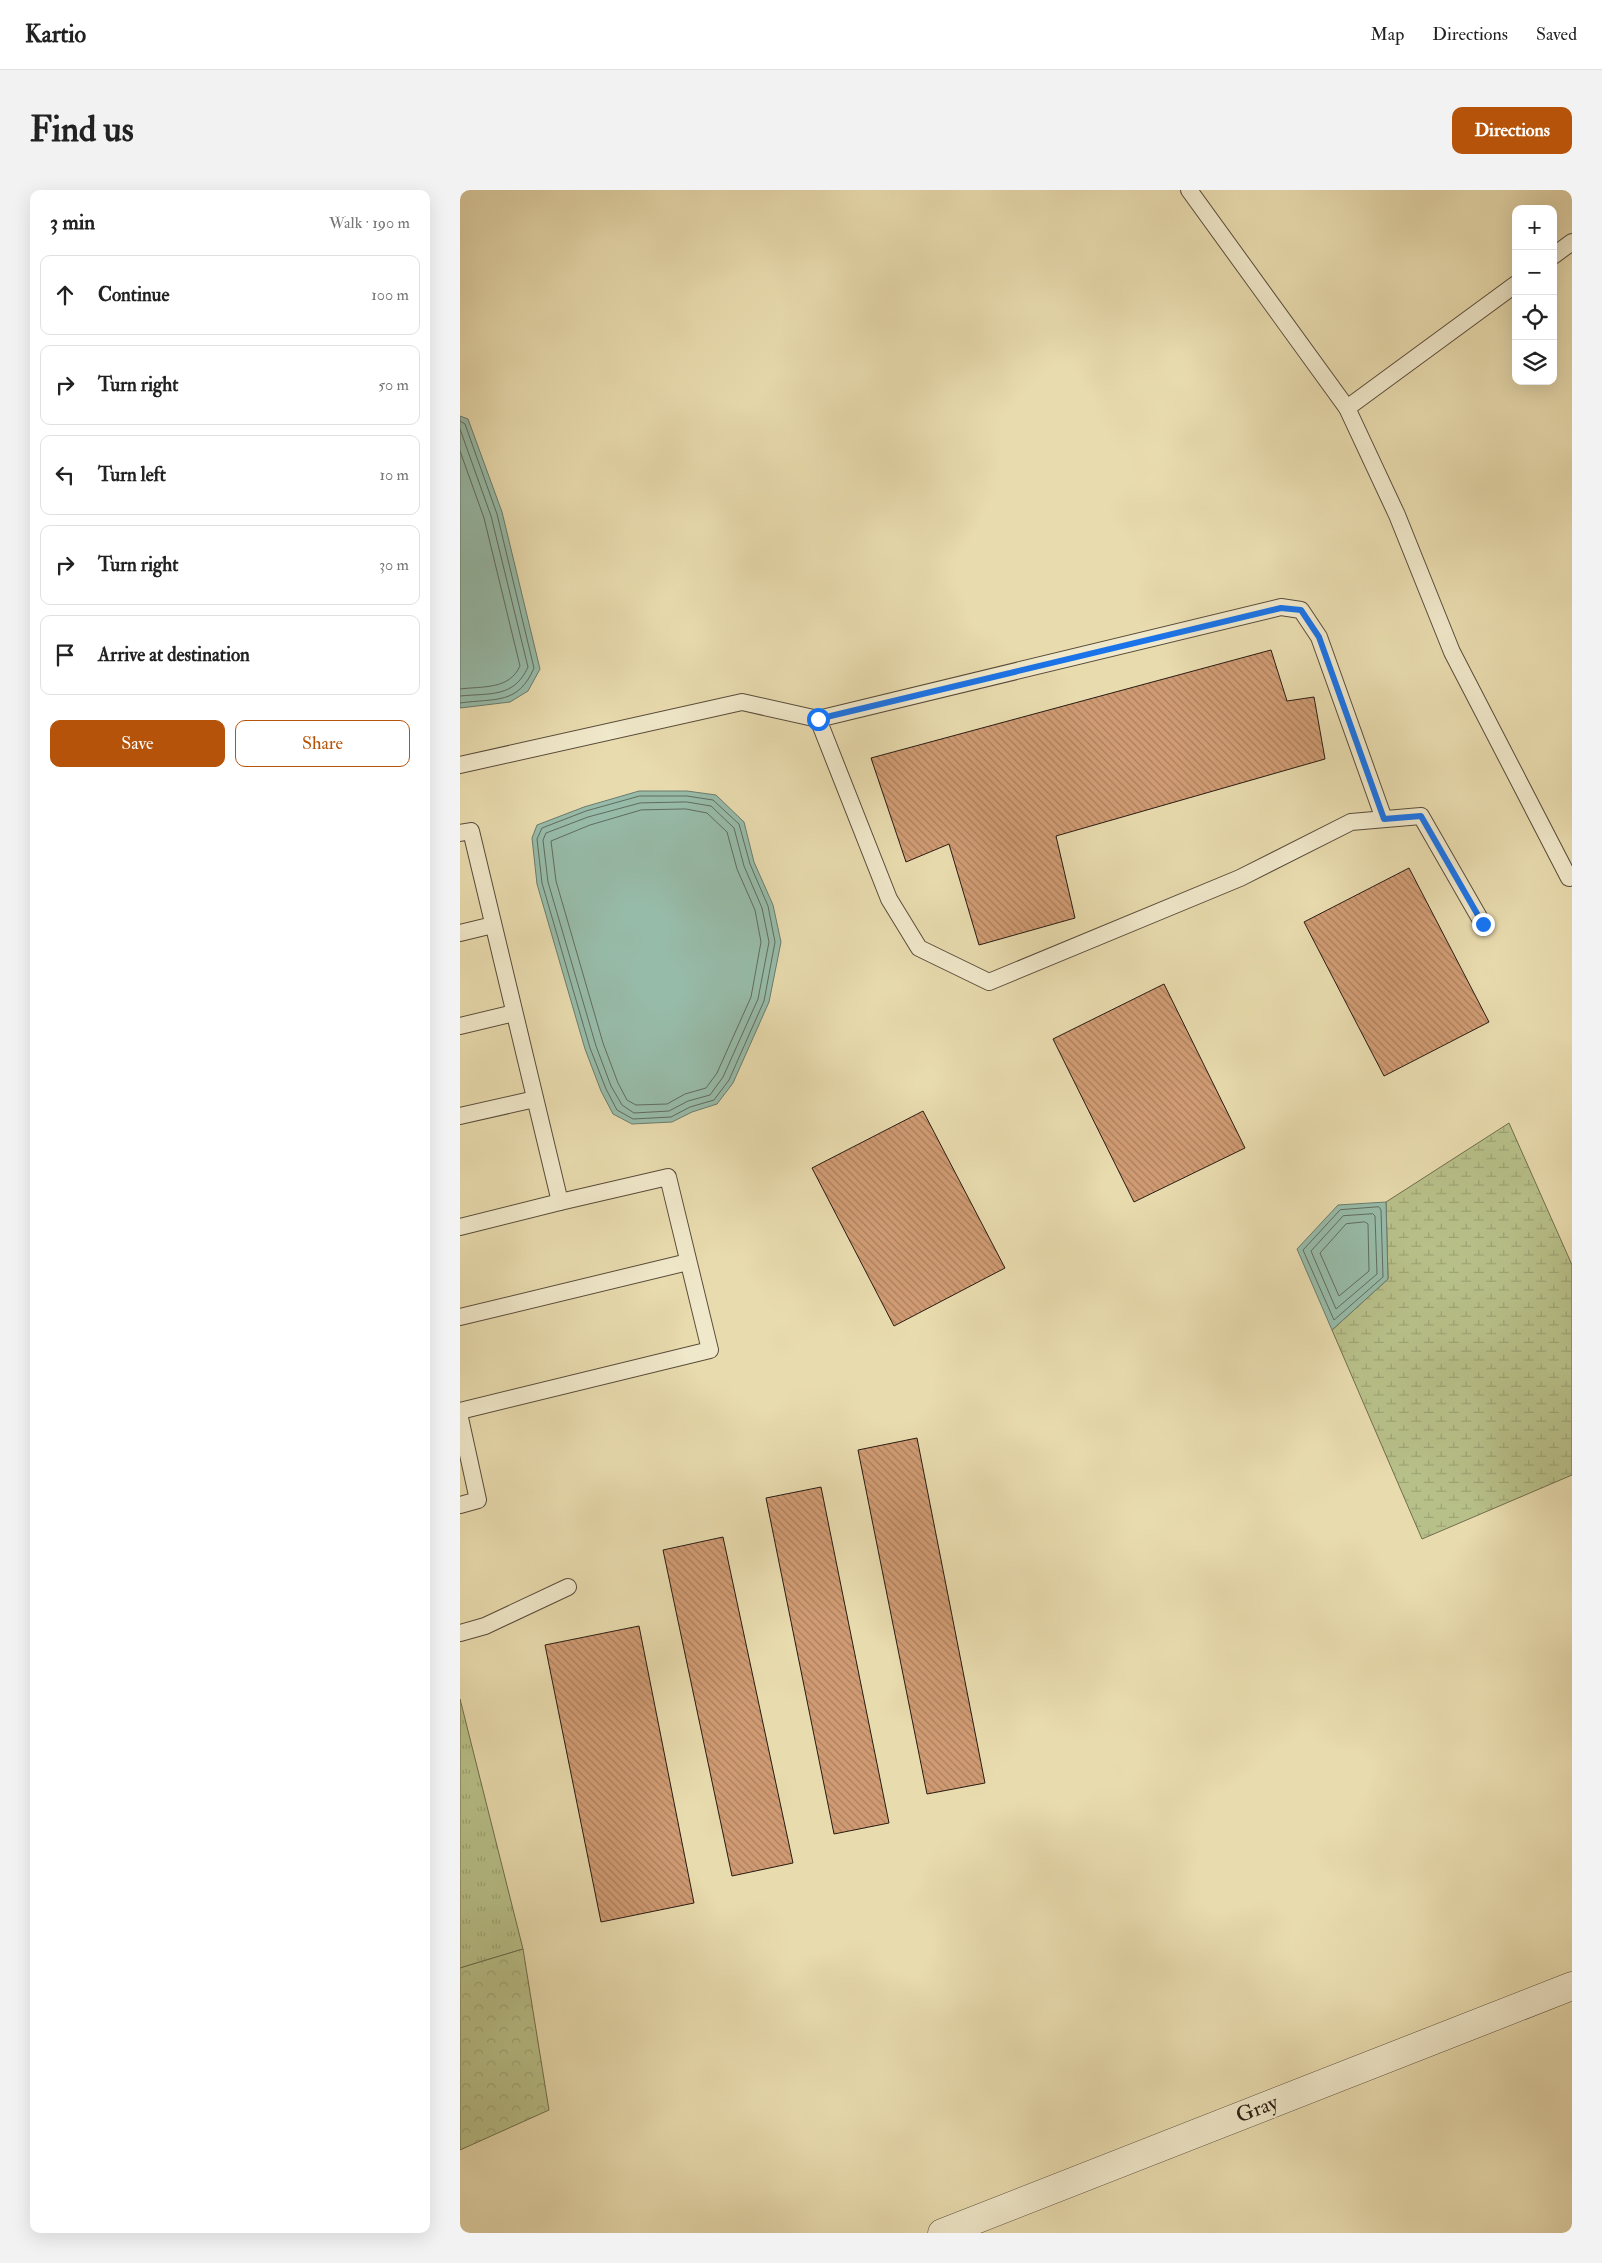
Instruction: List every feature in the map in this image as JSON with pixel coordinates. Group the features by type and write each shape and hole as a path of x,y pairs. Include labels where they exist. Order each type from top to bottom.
{"street":[{"name":"Gray","path":"942,2233 1572,1986"}],"lane":[{"path":"1188,190 1347,408 1396,515 1452,652 1569,878"},
{"path":"1557,253 1572,242"},
{"path":"1347,408 1512,287"},
{"path":"460,765 506,753 742,702 818,719 1281,608 1301,610 1319,637 1384,819"},
{"path":"818,719 889,899 920,948 989,982 1240,878 1351,822 1421,816 1483,924"},
{"path":"460,833 470,831 560,1202"},
{"path":"460,932 493,925"},
{"path":"460,1026 514,1013"},
{"path":"460,1116 535,1099"},
{"path":"460,1227 668,1177 710,1350 460,1410"},
{"path":"460,1317 688,1262"},
{"path":"460,1418 478,1500 460,1505"},
{"path":"460,1633 485,1626 568,1587"}],"green space":[{"path":"1509,1123 1572,1265 1572,1475 1422,1539 1332,1330 1388,1279 1386,1202"},
{"path":"460,1699 523,1949 460,1968"},
{"path":"523,1949 549,2110 460,2150 460,1968"}],"water":[{"path":"460,416 468,419 502,512 540,669 528,691 510,702 460,708"},
{"path":"639,791 687,791 716,795 744,822 754,862 773,905 781,942 769,1002 733,1083 717,1104 692,1112 672,1122 632,1124 613,1114 601,1091 585,1049 537,884 532,838 537,825 584,807"},
{"path":"1386,1202 1388,1279 1332,1330 1297,1249 1338,1205"}],"building":[{"path":"1271,650 1287,701 1314,697 1325,759 1056,836 1075,918 979,945 949,844 906,862 871,758"},
{"path":"1409,868 1489,1022 1384,1076 1304,922"},
{"path":"1164,984 1245,1148 1134,1202 1053,1039"},
{"path":"923,1111 1005,1268 894,1326 812,1168"},
{"path":"917,1438 985,1783 927,1794 858,1450"},
{"path":"821,1487 889,1823 834,1834 766,1498"},
{"path":"723,1537 793,1863 732,1876 663,1550"},
{"path":"639,1626 694,1903 601,1922 545,1645"}],"route":[{"path":"818,719 1281,608 1301,610 1319,637 1384,819 1421,816 1483,924"}]}
